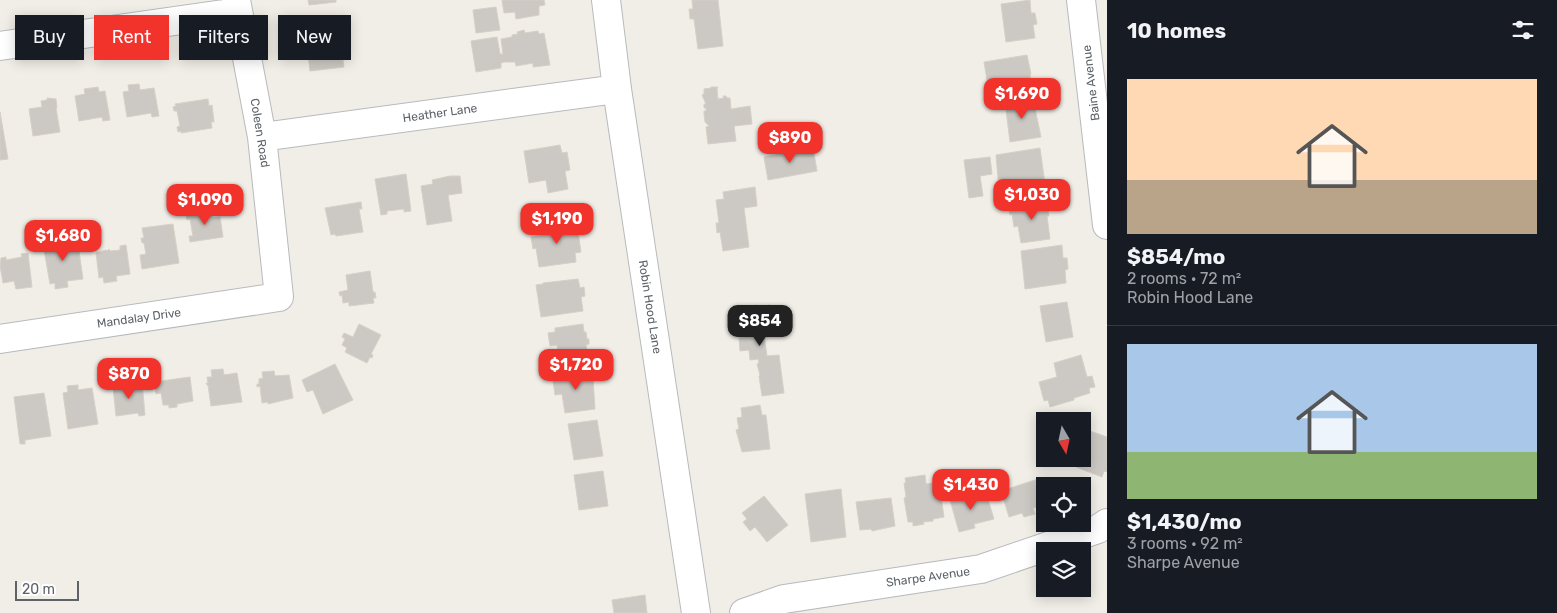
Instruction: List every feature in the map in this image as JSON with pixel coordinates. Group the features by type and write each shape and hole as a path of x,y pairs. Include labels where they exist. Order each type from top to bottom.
{"street":[{"name":"Robin Hood Lane","path":"606,0 617,89 696,613"},
{"name":"Baine Avenue","path":"1081,0 1107,225"},
{"path":"0,46 237,6"},
{"name":"Coleen Road","path":"237,6 262,137 279,297"},
{"name":"Heather Lane","path":"262,137 617,89"},
{"name":"Mandalay Drive","path":"0,339 279,297"},
{"name":"Sharpe Avenue","path":"744,613 784,599 981,569 1098,529 1107,523"}],"building":[{"path":"308,0 336,0 336,2 309,5"},
{"path":"502,0 544,0 545,5 539,6 539,15 516,19 515,12 504,13"},
{"path":"692,0 718,0 723,46 698,49 694,19 690,19 689,9 693,9"},
{"path":"1030,0 1031,13 1035,13 1037,24 1033,25 1035,38 1006,42 1001,4"},
{"path":"496,7 500,30 476,33 473,10"},
{"path":"524,30 525,33 538,31 539,34 544,33 550,65 533,67 533,63 516,66 515,62 504,62 501,63 501,68 476,72 471,41 497,37 500,54 503,54 501,39 512,37 512,35 518,34 517,32"},
{"path":"1027,55 1032,91 1002,95 1001,85 988,86 984,62"},
{"path":"309,60 343,60 344,67 310,71"},
{"path":"139,84 140,90 154,88 159,116 152,117 151,113 127,117 123,92 129,91 128,85"},
{"path":"98,87 99,92 105,91 110,120 103,121 102,117 79,121 75,96 85,94 84,89"},
{"path":"718,87 718,99 724,98 723,96 730,98 731,109 750,106 752,124 734,126 736,141 708,144 706,127 709,126 705,122 704,111 706,111 706,108 704,108 704,104 706,104 702,95 704,94 704,89"},
{"path":"47,98 56,99 60,132 33,136 29,109 42,107 41,101 47,100"},
{"path":"208,99 209,106 212,105 214,122 211,122 212,128 178,132 177,127 180,126 177,111 174,111 173,107 176,106 175,104"},
{"path":"1033,99 1041,137 1010,142 1005,102"},
{"path":"0,112 8,159 0,160"},
{"path":"560,145 562,153 567,152 570,170 565,171 568,189 548,193 546,180 529,183 524,151"},
{"path":"813,148 817,171 768,180 764,157"},
{"path":"1040,148 1045,184 999,190 996,155"},
{"path":"990,157 992,174 980,176 983,196 969,198 964,160"},
{"path":"406,174 411,211 404,212 404,209 387,211 387,214 381,215 375,179"},
{"path":"460,176 462,193 448,195 452,221 427,225 421,186 433,184 432,180"},
{"path":"755,187 757,206 744,208 749,247 723,251 720,232 717,233 716,223 719,223 716,200 724,199 723,192"},
{"path":"1047,201 1050,239 1021,243 1018,226 1014,227 1012,214 1010,215 1009,210 1017,208 1016,206"},
{"path":"361,202 362,209 359,209 363,232 331,235 325,208"},
{"path":"211,209 212,218 220,217 223,237 190,242 189,236 193,236 190,219 187,220 186,215"},
{"path":"569,220 573,233 578,232 581,252 575,253 576,262 539,267 536,248 533,249 531,237 547,234 545,224"},
{"path":"173,224 179,263 142,269 140,255 146,254 141,238 144,238 142,228"},
{"path":"77,237 83,279 67,281 68,287 55,289 55,283 50,284 43,242"},
{"path":"126,245 130,274 116,276 117,281 104,283 103,277 99,278 96,253 109,249 110,251 120,250 120,246"},
{"path":"1062,245 1063,258 1067,258 1068,269 1065,270 1066,283 1025,289 1021,251"},
{"path":"28,253 32,287 16,289 14,281 3,283 0,266 1,258 6,257 6,260 22,257 21,254"},
{"path":"370,271 373,292 375,292 376,298 373,298 374,303 349,306 349,302 343,303 342,295 340,296 339,292 348,290 346,275"},
{"path":"578,279 580,288 584,287 585,296 581,297 583,311 541,317 536,285"},
{"path":"1067,302 1073,337 1046,342 1040,306"},
{"path":"757,305 757,307 770,305 772,320 762,321 767,356 779,355 784,393 762,396 757,364 759,363 758,359 750,360 749,350 740,351 739,338 748,337 747,333 744,334 743,326 745,326 745,321 734,323 732,310"},
{"path":"359,324 381,335 371,354 373,355 372,358 370,357 367,363 345,352 347,348 342,345 345,339 342,337 344,333 353,337"},
{"path":"583,324 584,332 586,332 587,339 589,339 589,344 586,345 588,360 560,364 557,345 550,346 548,333 555,332 555,328"},
{"path":"1081,355 1087,377 1092,376 1095,387 1089,388 1090,393 1050,407 1048,400 1044,401 1039,382 1057,377 1054,363"},
{"path":"335,364 353,400 323,414 313,390 307,392 302,380"},
{"path":"223,369 224,375 237,373 242,402 211,406 208,385 206,383 208,383 207,377 212,377 211,370"},
{"path":"274,371 275,376 289,375 293,398 268,404 268,402 262,403 260,386 257,387 257,384 259,384 259,379 263,378 262,372"},
{"path":"590,371 591,378 593,378 595,409 565,413 562,394 555,395 553,381 560,379 559,375"},
{"path":"190,377 193,401 177,404 177,407 169,408 169,405 163,405 161,393 156,394 154,382"},
{"path":"142,382 145,415 139,416 138,413 116,416 113,387"},
{"path":"78,385 78,390 92,388 98,424 68,429 63,393 68,392 67,386"},
{"path":"44,393 51,436 25,440 25,444 20,444 14,397"},
{"path":"760,405 762,415 766,415 770,449 742,452 736,430 739,429 737,418 742,417 741,408"},
{"path":"597,420 603,456 574,460 568,424"},
{"path":"1091,431 1107,437 1107,472 1104,471 1102,477 1079,468 1091,468"},
{"path":"603,471 608,506 579,510 574,475"},
{"path":"925,475 926,484 939,482 944,517 913,526 913,522 908,522 904,498 906,497 905,478"},
{"path":"1036,480 1036,507 1033,508 1035,514 1024,517 1022,513 1009,517 1001,491"},
{"path":"841,489 846,537 811,542 805,494"},
{"path":"986,493 994,519 974,524 975,528 959,532 950,500 969,495 970,498"},
{"path":"764,496 788,525 767,542 755,527 750,531 743,522 747,519 742,513"},
{"path":"891,498 895,526 872,531 871,529 860,530 856,502"},
{"path":"645,595 647,613 614,613 612,600"}]}
